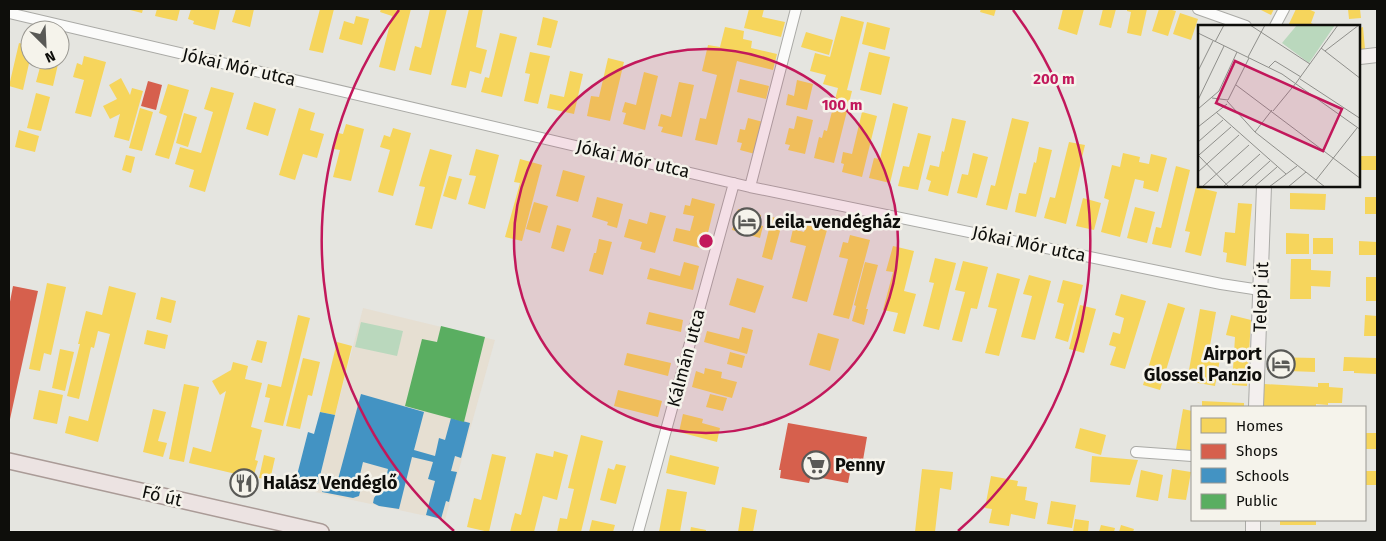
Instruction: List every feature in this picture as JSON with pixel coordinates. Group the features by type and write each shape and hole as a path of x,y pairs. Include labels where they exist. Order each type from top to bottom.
{"main road":[{"path":"1361,57 1377,55"},
{"name":"Telepi út","path":"1256,406 1264,188"},
{"name":"Fő út","path":"9,461 316,532"}],"street":[{"path":"750,187 796,9"},
{"path":"1198,9 1243,25"},
{"path":"1276,25 1284,9"},
{"name":"Jókai Mór utca","path":"9,12 750,187 1211,282 1260,290"},
{"name":"Kálmán utca","path":"638,532 734,183"},
{"path":"1136,452 1191,456"}],"shaded area":[{"path":"363,308 495,340 445,520 315,492"}],"green space":[{"path":"361,322 403,331 397,356 355,347"}],"building: Homes":[{"path":"126,9 143,9 142,13"},
{"path":"157,9 180,9 177,21 155,16"},
{"path":"191,9 220,9 215,30 193,24 194,21 188,19"},
{"path":"236,9 254,9 250,27 232,22"},
{"path":"320,9 334,9 323,53 309,50"},
{"path":"381,9 411,9 395,71 379,67 392,16 380,12"},
{"path":"430,9 447,9 431,75 409,70 415,46 421,48"},
{"path":"469,9 483,9 476,47 487,50 481,74 470,71 466,88 451,85"},
{"path":"749,9 764,9 762,17 785,22 781,37 744,28"},
{"path":"981,9 996,9 994,16 980,12"},
{"path":"1063,9 1084,9 1077,35 1058,29"},
{"path":"1103,9 1116,9 1111,28 1099,25"},
{"path":"1127,9 1147,9 1141,36 1127,33 1131,12 1127,11"},
{"path":"1159,9 1176,11 1168,36 1152,31"},
{"path":"1259,9 1274,9 1271,15"},
{"path":"1296,9 1308,9 1315,12 1311,23 1312,25 1288,25"},
{"path":"1348,9 1360,9 1361,18 1349,19"},
{"path":"1180,13 1198,19 1191,40 1173,34"},
{"path":"356,16 369,19 362,45 339,39 344,21 354,24"},
{"path":"841,16 864,22 847,90 852,91 834,163 814,158 819,137 822,138 824,130 827,131 838,88 823,84 826,75 810,71 815,53 830,57"},
{"path":"543,17 558,21 551,48 537,45"},
{"path":"867,22 890,28 885,50 862,44"},
{"path":"725,27 744,31 743,39 752,41 751,48 777,54 773,70 737,61 717,145 695,140 700,118 706,119 717,75 702,71 708,45 720,47"},
{"path":"1363,27 1365,49 1361,50 1361,28"},
{"path":"806,32 833,40 829,55 801,47"},
{"path":"500,33 517,37 502,97 481,92 485,77 489,78"},
{"path":"19,43 20,70 28,70 23,90 9,86"},
{"path":"530,52 550,56 538,104 524,101 530,74 525,73"},
{"path":"869,52 890,57 881,95 860,90"},
{"path":"84,56 106,62 91,117 75,113 84,80 73,77 77,63 82,65"},
{"path":"608,58 624,62 610,121 587,116 591,96 599,97"},
{"path":"39,70 57,70 53,86 36,82"},
{"path":"570,71 583,74 574,114 547,108 550,94 564,97"},
{"path":"644,72 658,76 645,130 623,124 626,113 622,112 625,102 636,105"},
{"path":"121,78 130,95 132,88 143,91 129,141 114,137 120,114 110,119 103,106 117,99 109,85"},
{"path":"740,79 769,86 766,99 737,92"},
{"path":"797,80 813,84 807,110 786,105 788,94 794,96"},
{"path":"679,82 694,85 682,137 661,132 663,127 658,126 661,114 671,117"},
{"path":"168,84 189,90 169,159 155,155 167,116 159,113"},
{"path":"211,87 234,93 205,192 189,187 194,170 175,164 180,147 201,153 213,112 204,109"},
{"path":"36,93 50,97 41,131 27,128"},
{"path":"254,102 276,109 268,136 246,129"},
{"path":"893,103 908,107 890,183 869,178 874,158 880,159"},
{"path":"140,108 153,112 142,151 129,148"},
{"path":"299,108 315,113 310,130 324,134 317,158 303,154 295,180 279,175"},
{"path":"862,112 877,116 862,177 842,172 844,164 841,163 843,152 852,154"},
{"path":"184,113 197,117 188,147 176,143"},
{"path":"797,116 813,120 805,154 788,150 790,145 785,144 789,128 794,129"},
{"path":"748,118 763,122 755,154 740,150 742,143 737,142 740,129 745,130"},
{"path":"952,118 966,121 948,196 928,191 931,181 926,179 930,165 939,167"},
{"path":"1012,118 1029,122 1007,210 986,205 991,185 995,186"},
{"path":"346,124 364,129 351,181 333,177 340,150 334,149 338,133 343,134"},
{"path":"393,128 411,133 393,196 378,192 390,150 380,147 384,135 390,137"},
{"path":"19,130 39,136 35,152 15,147"},
{"path":"918,133 931,136 918,190 898,186 903,166 909,167"},
{"path":"1069,142 1085,145 1066,224 1044,218 1050,197 1055,198"},
{"path":"1039,147 1052,150 1036,217 1015,212 1019,193 1026,194"},
{"path":"430,149 452,155 432,229 415,225 425,187 419,186"},
{"path":"476,149 499,155 485,209 468,204 476,176 469,175"},
{"path":"973,153 988,157 977,198 957,193 962,174 968,175"},
{"path":"1123,153 1140,157 1139,162 1149,164 1151,154 1167,158 1158,192 1143,188 1144,181 1135,179 1120,237 1101,232 1109,200 1104,198 1112,165 1120,167"},
{"path":"126,155 135,157 131,173 122,170"},
{"path":"1361,156 1377,156 1377,170 1361,170"},
{"path":"520,159 542,165 522,241 505,237 520,183 514,182"},
{"path":"1176,166 1190,170 1171,248 1152,244 1156,227 1161,228"},
{"path":"563,170 585,176 578,202 556,196"},
{"path":"449,176 462,179 456,200 443,196"},
{"path":"1196,187 1217,192 1201,256 1185,252 1190,232 1185,231"},
{"path":"1290,193 1326,194 1325,210 1290,209"},
{"path":"597,197 623,204 617,228 607,225 608,222 592,217"},
{"path":"1365,197 1377,197 1377,214 1365,214"},
{"path":"692,198 715,204 704,249 673,241 676,228 690,231 694,216 683,214 685,205 690,206"},
{"path":"1083,198 1101,203 1094,230 1076,226"},
{"path":"534,202 548,206 540,233 526,229"},
{"path":"1238,203 1252,204 1246,266 1226,262 1227,253 1223,252 1225,232 1235,233"},
{"path":"1135,207 1155,212 1147,243 1127,238"},
{"path":"738,209 761,215 759,225 763,226 760,238 732,230"},
{"path":"650,212 666,216 655,253 640,249 642,242 624,237 629,219 647,224"},
{"path":"772,217 783,220 772,260 762,257"},
{"path":"557,225 571,229 564,252 551,248"},
{"path":"806,225 827,230 807,302 792,298 806,246 790,242 793,229 804,232"},
{"path":"1286,233 1309,234 1309,254 1286,254"},
{"path":"850,235 870,240 849,319 833,315 848,259 839,257 843,242 848,243"},
{"path":"1313,238 1333,238 1333,254 1313,254"},
{"path":"599,239 612,242 603,275 589,271"},
{"path":"1359,241 1377,242 1377,255 1359,255"},
{"path":"893,246 914,251 904,291 916,294 905,334 893,331 898,313 883,310 893,272 886,271"},
{"path":"935,258 956,263 939,330 923,326 934,283 929,282"},
{"path":"1291,259 1311,259 1311,270 1331,271 1330,287 1311,286 1311,299 1290,299"},
{"path":"963,261 988,267 977,309 971,308 962,342 952,340 965,292 955,290"},
{"path":"684,262 699,266 693,290 647,279 650,268 680,276"},
{"path":"865,262 878,265 866,309 868,309 864,325 852,321"},
{"path":"997,273 1020,279 999,356 985,353 997,309 988,307"},
{"path":"1029,275 1051,281 1035,340 1021,337 1032,296 1023,294"},
{"path":"1366,277 1377,277 1377,301 1366,301"},
{"path":"737,278 764,286 755,313 729,305"},
{"path":"1063,280 1083,285 1068,342 1055,338 1064,304 1057,302"},
{"path":"47,283 66,287 51,355 44,353 40,371 29,369"},
{"path":"109,286 136,293 98,442 65,433 69,416 88,421 110,334 98,331 94,348 91,347 79,399 67,396 86,311 102,315"},
{"path":"1121,294 1146,301 1125,369 1110,365 1116,347 1109,345 1113,332 1120,334 1124,318 1115,315"},
{"path":"161,297 176,301 171,323 156,319"},
{"path":"1168,303 1185,308 1160,390 1143,385"},
{"path":"1080,305 1096,309 1084,353 1069,349"},
{"path":"1200,309 1216,312 1208,357 1220,359 1215,386 1187,381"},
{"path":"649,312 683,320 681,332 646,324"},
{"path":"298,315 310,318 283,426 264,422 270,398 265,397 268,384 281,387"},
{"path":"1231,315 1251,320 1247,386 1232,385 1235,337 1226,335"},
{"path":"1365,315 1377,316 1377,336 1364,336"},
{"path":"742,327 753,330 747,354 704,342 707,331 739,339"},
{"path":"147,330 168,335 165,349 144,344"},
{"path":"818,333 839,339 830,371 809,365"},
{"path":"257,340 267,342 262,363 251,360"},
{"path":"337,342 352,346 335,415 320,412"},
{"path":"60,349 74,352 65,391 52,388"},
{"path":"730,352 745,356 742,368 727,364"},
{"path":"627,353 671,363 668,376 624,365"},
{"path":"1268,357 1315,358 1315,372 1267,370"},
{"path":"1344,357 1377,358 1377,374 1343,371"},
{"path":"303,358 320,362 312,396 308,395 300,429 286,426"},
{"path":"233,362 248,366 245,379 262,383 251,427 262,430 255,460 258,461 253,478 189,463 193,447 211,452 226,391 220,395 212,381 231,370"},
{"path":"705,368 722,372 721,378 737,382 732,398 692,387 696,371 704,374"},
{"path":"1318,383 1329,383 1329,387 1343,388 1342,403 1316,404 1316,406 1262,406 1264,384 1318,387"},
{"path":"184,384 199,387 184,462 169,459"},
{"path":"39,390 63,395 57,424 33,419"},
{"path":"618,390 662,401 658,417 614,406"},
{"path":"710,394 727,398 723,411 706,407"},
{"path":"1202,401 1244,403 1244,406 1202,406"},
{"path":"153,409 166,412 158,441 167,443 163,457 143,452"},
{"path":"1183,409 1191,411 1191,452 1176,449"},
{"path":"683,414 703,419 702,423 720,428 717,442 679,432"},
{"path":"1080,428 1106,435 1101,455 1075,448"},
{"path":"1366,433 1377,433 1377,449 1366,449"},
{"path":"581,435 603,441 581,532 557,532 560,518 567,519 574,489 568,488"},
{"path":"554,451 568,455 557,500 543,496 534,532 510,532 515,513 521,515 536,453 553,457"},
{"path":"492,454 506,457 489,532 467,527 474,498 481,500"},
{"path":"264,455 275,458 270,480 259,478"},
{"path":"670,455 719,467 715,485 666,473"},
{"path":"1092,456 1138,460 1130,485 1090,482"},
{"path":"616,464 626,466 616,504 600,500 608,468 614,470"},
{"path":"922,469 953,472 951,490 940,488 935,532 915,532"},
{"path":"1172,469 1191,472 1186,500 1168,498"},
{"path":"1141,470 1163,475 1158,501 1136,497"},
{"path":"1366,471 1377,471 1377,485 1366,485"},
{"path":"991,476 1018,481 1017,486 1027,487 1025,500 1038,503 1035,519 1011,514 1009,526 989,523 992,509 985,508"},
{"path":"667,489 687,492 680,532 659,532"},
{"path":"1051,501 1076,505 1072,528 1047,524"},
{"path":"742,507 757,510 753,532 738,532"},
{"path":"1075,519 1089,521 1088,532 1073,532"},
{"path":"592,520 615,525 613,532 589,532"},
{"path":"1280,521 1316,521 1316,525 1280,525"},
{"path":"1101,525 1115,528 1114,532 1099,532"},
{"path":"1121,525 1134,529 1133,532 1119,532"},
{"path":"691,527 706,530 706,532 690,532"}],"building: Shops":[{"path":"148,81 162,85 156,110 141,106"},
{"path":"13,286 38,291 10,419 9,307"},
{"path":"788,423 867,437 863,460 853,458 848,483 811,476 809,483 780,478 781,470 779,470"}],"building: Schools":[{"path":"361,394 424,412 414,450 435,456 439,438 445,440 451,418 470,423 461,458 455,456 451,471 457,472 449,502 446,501 441,519 426,515 435,481 428,479 433,462 412,457 399,509 379,506 373,503 374,498 385,483 388,469 363,462 358,483 362,484 359,496 353,498 322,492 326,474 335,477 333,482 337,483"},
{"path":"320,412 335,415 318,484 296,479 308,432 314,434"}],"building: Public":[{"path":"441,326 485,337 464,422 405,406 422,339 437,342"}],"place":[{"name":"Leila-vendégház","path":"747,222"},
{"name":"Airport Glossel Panzio","path":"1281,364"},
{"name":"Penny","path":"816,465"},
{"name":"Halász Vendéglő","path":"244,483"}]}
